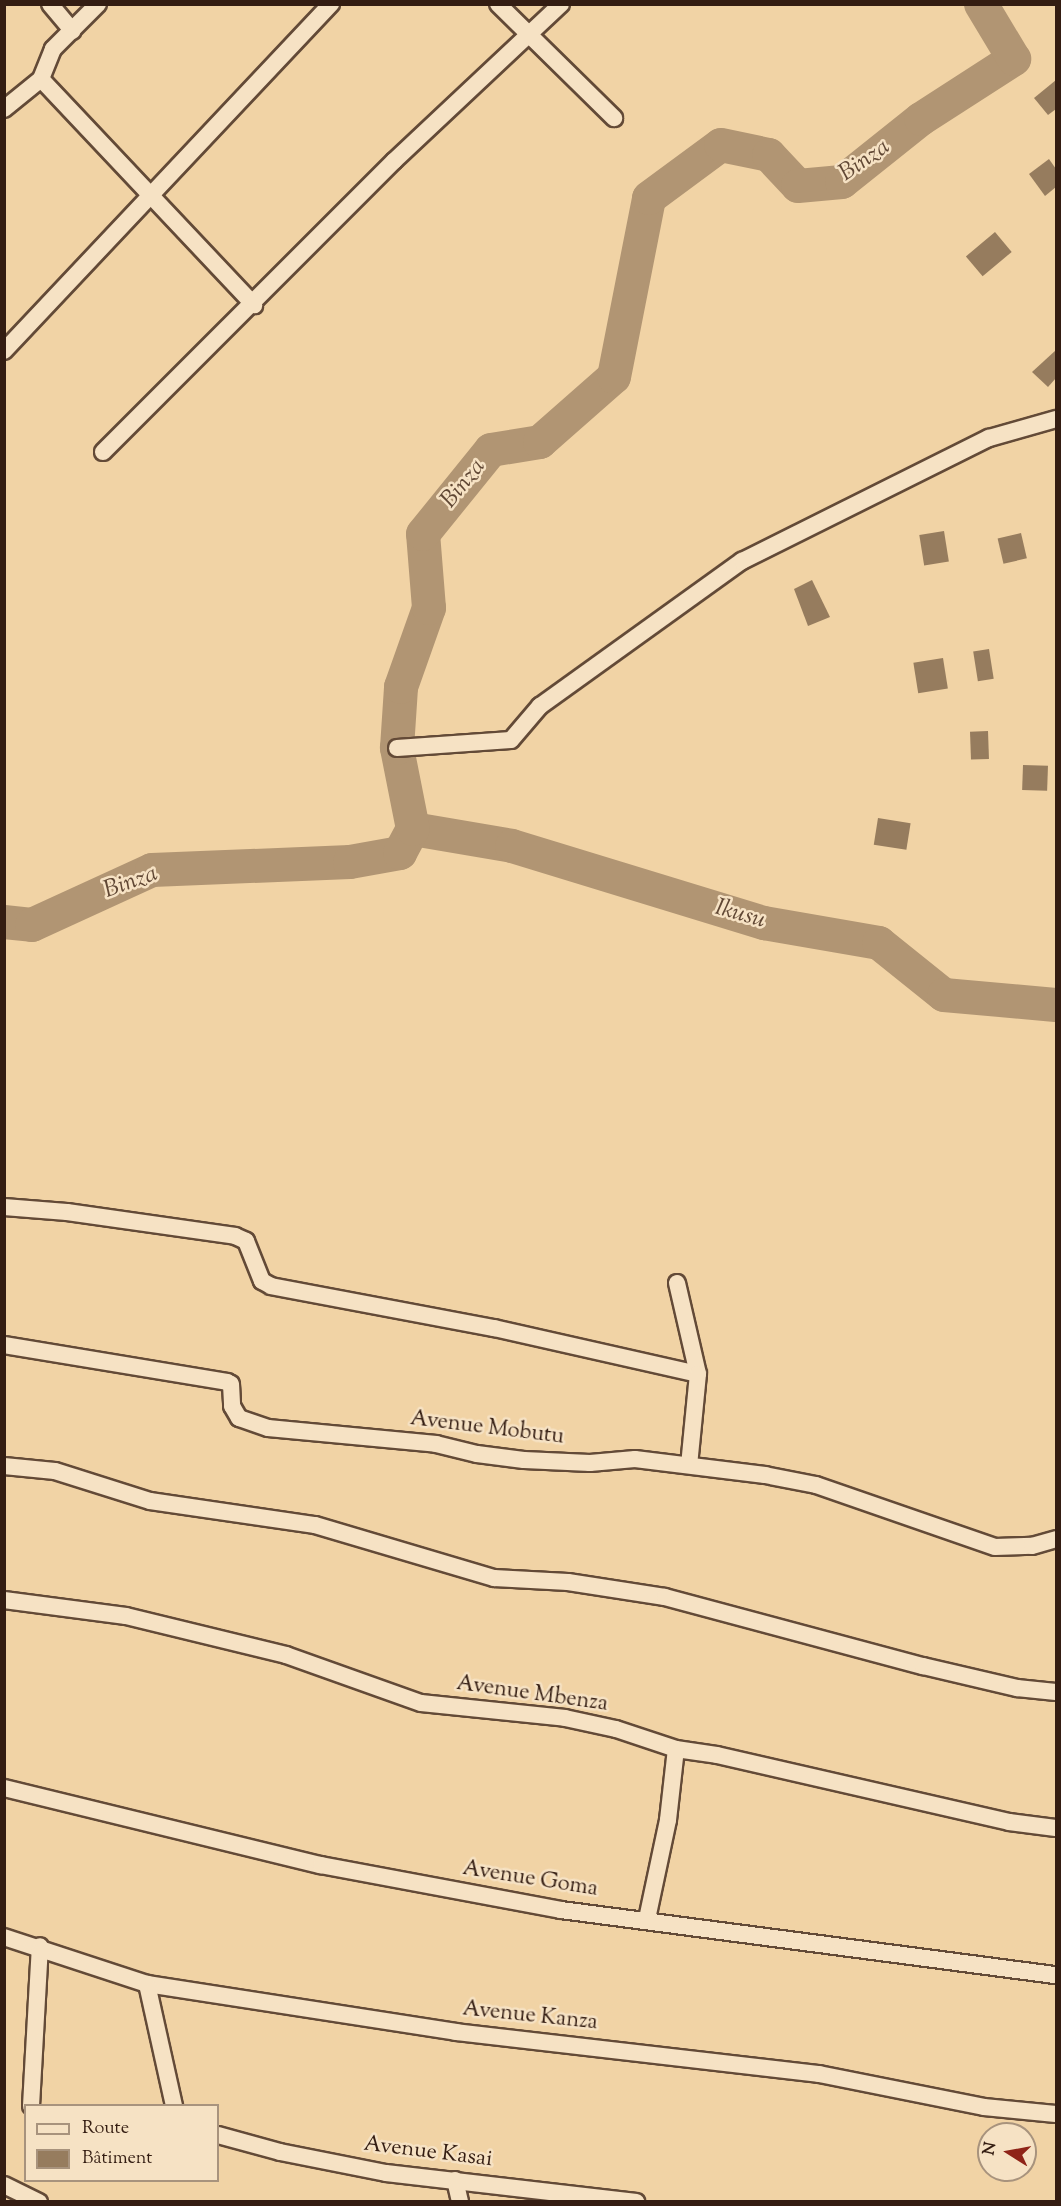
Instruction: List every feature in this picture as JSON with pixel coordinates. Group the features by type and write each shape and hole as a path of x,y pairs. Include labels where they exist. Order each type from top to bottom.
{"street":[{"path":"50,4 73,31"},
{"path":"4,109 41,79 48,56 98,4"},
{"path":"4,351 149,194 331,4"},
{"path":"498,4 614,118"},
{"path":"103,452 254,305 394,161 561,4"},
{"path":"41,79 254,305"},
{"path":"397,748 511,740 540,706 742,561 989,438 1056,419"},
{"path":"4,1206 67,1212 235,1236 246,1241 262,1281 271,1286 494,1328 698,1374"},
{"path":"677,1284 698,1374 688,1464"},
{"name":"Avenue Mobutu","path":"4,1345 227,1382 231,1384 232,1406 239,1419 268,1428 436,1444 477,1454 524,1460 590,1462 634,1459 688,1464 816,1485 995,1547 1032,1546 1056,1539"},
{"path":"4,1466 55,1471 150,1501 315,1525 494,1578 568,1582 665,1597 923,1666 1017,1688 1056,1692"},
{"name":"Avenue Mbenza","path":"4,1600 126,1616 286,1655 421,1702 565,1718 616,1729 676,1749 717,1755 1009,1822 1056,1828"},
{"path":"647,1919 668,1820 676,1749"},
{"name":"Avenue Goma","path":"4,1788 321,1865 561,1910 647,1919 890,1955 1056,1975"},
{"name":"Avenue Kanza","path":"4,1937 40,1946 147,1984 456,2032 819,2074 984,2108 1056,2114"},
{"path":"31,2104 40,1946"},
{"path":"147,1984 174,2104"},
{"name":"Avenue Kasai","path":"219,2135 280,2152 386,2173 636,2202"},
{"path":"455,2180 460,2202"},
{"path":"4,2185 29,2195"}],"building":[{"path":"1056,80 1056,109 1048,115 1034,98"},
{"path":"1049,159 1056,169 1056,187 1045,196 1029,174"},
{"path":"995,232 1012,252 983,276 966,256"},
{"path":"1056,350 1056,378 1048,387 1032,372"},
{"path":"944,531 949,562 924,566 919,535"},
{"path":"1021,533 1027,558 1003,564 998,538"},
{"path":"812,580 830,617 808,626 794,589"},
{"path":"989,649 994,679 978,681 973,652"},
{"path":"943,658 948,689 918,693 913,663"},
{"path":"988,731 989,759 971,760 970,732"},
{"path":"1023,765 1048,766 1047,791 1022,790"},
{"path":"878,818 911,823 906,850 874,845"}],"waterway":[{"name":"Binza","path":"4,922 32,925 152,870 350,862 400,853 413,829 397,748 401,687 429,608 423,534 491,450 540,442 614,377 649,198 721,145 769,155 798,186 842,182 921,119 1014,59 981,4"},
{"name":"Ikusu","path":"413,829 512,846 764,923 879,943 944,995 1056,1005"}]}
